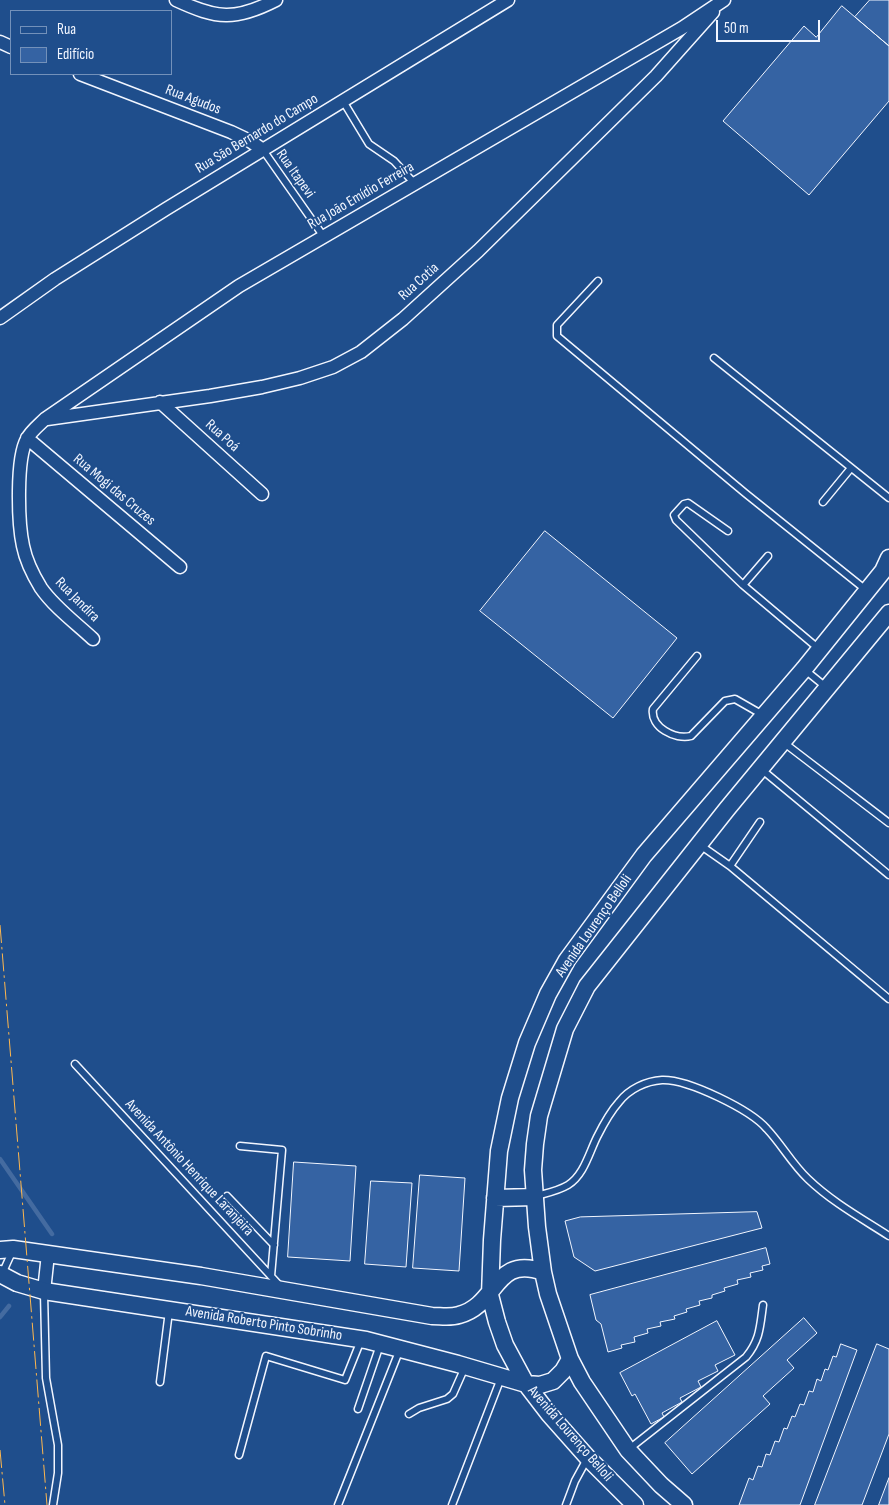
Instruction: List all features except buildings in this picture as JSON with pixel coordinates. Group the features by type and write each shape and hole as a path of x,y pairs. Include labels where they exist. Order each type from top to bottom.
{"street":[{"path":"176,0 200,11 235,15 258,9 276,0"},
{"name":"Rua São Bernardo do Campo","path":"0,318 25,299 166,209 508,0"},
{"name":"Rua João Emídio Ferreira","path":"27,438 45,419 240,286 682,28 724,0"},
{"name":"Rua Cotia","path":"45,419 210,396 300,378 332,367 361,352 403,319 520,211 656,76 724,0"},
{"name":"Rua Agudos","path":"83,75 231,132 263,150"},
{"name":"Rua Poá","path":"160,402 262,494"},
{"name":"Rua Mogi das Cruzes","path":"27,438 180,567"},
{"name":"Rua Jandira","path":"27,438 22,454 20,492 22,545 29,566 42,589 59,608 93,639"},
{"name":"Avenida Lourenço Belloli","path":"636,1505 588,1458 549,1414 526,1384 505,1345 490,1295 499,1150 510,1098 527,1043 548,994 567,960 644,855 820,650 883,571 889,558"},
{"name":"Avenida Lourenço Belloli","path":"684,1505 661,1485 628,1450 582,1382 570,1359 557,1324 543,1272 534,1196 534,1152 539,1116 565,1029 587,986 699,844 889,613"},
{"path":"495,1198 534,1196"},
{"path":"7,1250 201,1276 447,1317 460,1315 473,1309 490,1295 497,1283 507,1273 516,1268 533,1268 543,1272"},
{"path":"44,1291 48,1254"},
{"name":"Avenida Roberto Pinto Sobrinho","path":"0,1276 44,1291 361,1339 400,1348 526,1384 540,1385 553,1381 563,1371 570,1359"}],"lane":[{"path":"343,101 370,144 394,162 415,184"},
{"name":"Rua Itapevi","path":"263,150 324,237"},
{"path":"598,281 557,325 558,336 774,517 867,591"},
{"path":"714,358 889,498"},
{"path":"824,502 851,468"},
{"path":"728,531 688,503 683,505 674,515 676,520 743,585 820,650"},
{"path":"743,585 768,556"},
{"path":"697,656 653,709 652,714 655,723 674,736 685,738 691,736 725,701 731,699 764,716"},
{"path":"804,669 827,688"},
{"path":"784,742 889,823"},
{"path":"760,769 889,875"},
{"path":"730,866 760,822"},
{"path":"699,844 730,866 889,999"},
{"name":"Avenida Antônio Henrique Laranjeira","path":"75,1064 284,1289"},
{"path":"534,1196 569,1184 579,1174 610,1114 620,1100 632,1090 645,1084 662,1080 688,1085 753,1116 767,1129 791,1161 808,1179 830,1197 889,1236"},
{"path":"240,1146 282,1150 272,1276"},
{"path":"227,1196 274,1245"},
{"path":"0,1276 7,1250"},
{"path":"44,1291 46,1378 58,1445 58,1473 53,1505"},
{"path":"628,1450 746,1358 754,1347 759,1334 763,1305"},
{"path":"160,1382 169,1310"},
{"path":"239,1455 266,1356 345,1380 361,1339"},
{"path":"358,1408 380,1344"},
{"path":"338,1505 400,1348"},
{"path":"409,1414 419,1408 448,1399 454,1394 466,1366"},
{"path":"452,1505 501,1378"},
{"path":"566,1505 575,1481 588,1458"}],"waterway":[{"path":"0,1159 52,1234"},
{"path":"0,1317 9,1306"}],"power":[{"path":"0,925 47,1505"},
{"path":"0,1450 5,1505"}]}
